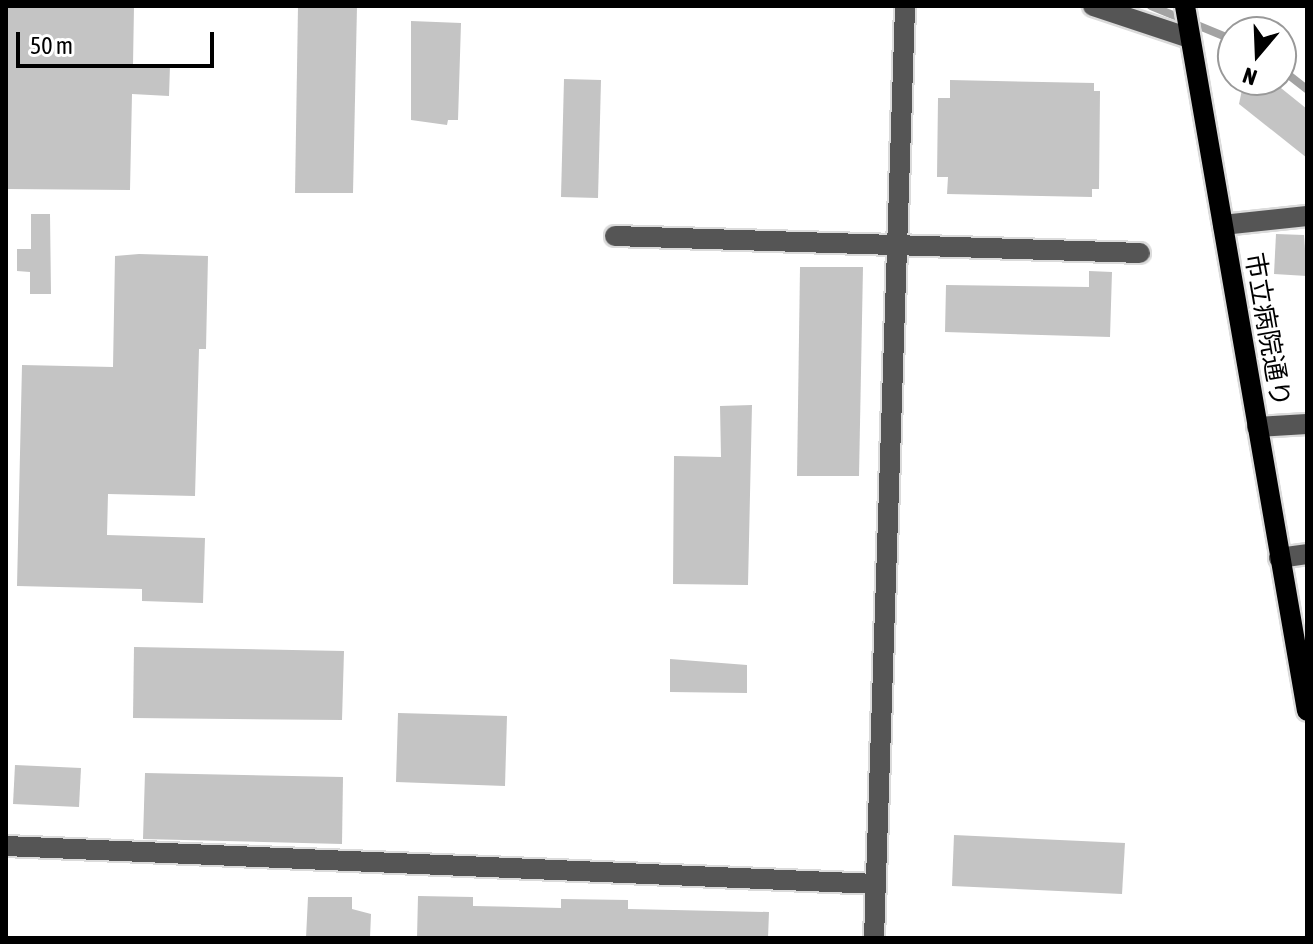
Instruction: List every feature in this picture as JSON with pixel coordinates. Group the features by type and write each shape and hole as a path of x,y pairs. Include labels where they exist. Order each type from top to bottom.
{"main road":[{"name":"市立病院通り","path":"1185,6 1279,558 1302,663 1307,711"}],"street":[{"path":"874,938 905,6"},
{"path":"1093,6 1190,38"},
{"path":"1223,225 1307,216"},
{"path":"615,236 1140,253"},
{"path":"1257,427 1307,424"},
{"path":"1279,558 1307,554"},
{"path":"6,846 875,884"}],"building":[{"path":"6,6 134,6 133,65 170,66 169,96 132,94 130,190 6,189"},
{"path":"298,6 357,6 353,193 295,193"},
{"path":"411,21 461,23 458,120 448,120 447,125 411,120"},
{"path":"564,79 601,80 598,198 561,197"},
{"path":"950,80 1094,83 1094,91 1100,91 1099,189 1092,189 1092,197 947,194 948,177 937,177 938,98 950,98"},
{"path":"1241,96 1291,96 1307,109 1307,158 1239,104"},
{"path":"31,214 50,214 51,294 30,294 30,272 17,271 17,249 31,249"},
{"path":"1276,234 1304,235 1307,276 1274,274"},
{"path":"115,256 208,256 206,349 199,349 195,496 108,494 107,535 205,538 203,603 142,601 142,589 17,586 22,365 113,367"},
{"path":"800,267 863,267 859,476 797,476"},
{"path":"1089,271 1112,272 1110,337 945,332 946,285 1089,287"},
{"path":"752,405 748,585 673,584 674,456 721,457 720,406"},
{"path":"134,647 344,651 342,720 133,718"},
{"path":"670,659 747,665 747,693 670,692"},
{"path":"398,713 507,716 505,786 396,782"},
{"path":"15,765 81,768 79,807 13,804"},
{"path":"145,773 343,777 342,844 143,839"},
{"path":"954,835 1125,843 1122,894 952,886"},
{"path":"418,896 473,897 473,906 561,908 561,899 628,900 628,909 769,912 768,938 417,938"},
{"path":"308,897 352,897 352,909 371,914 370,938 306,938"}],"waterway":[{"path":"1151,6 1217,33"},
{"path":"1297,81 1307,89"}]}
